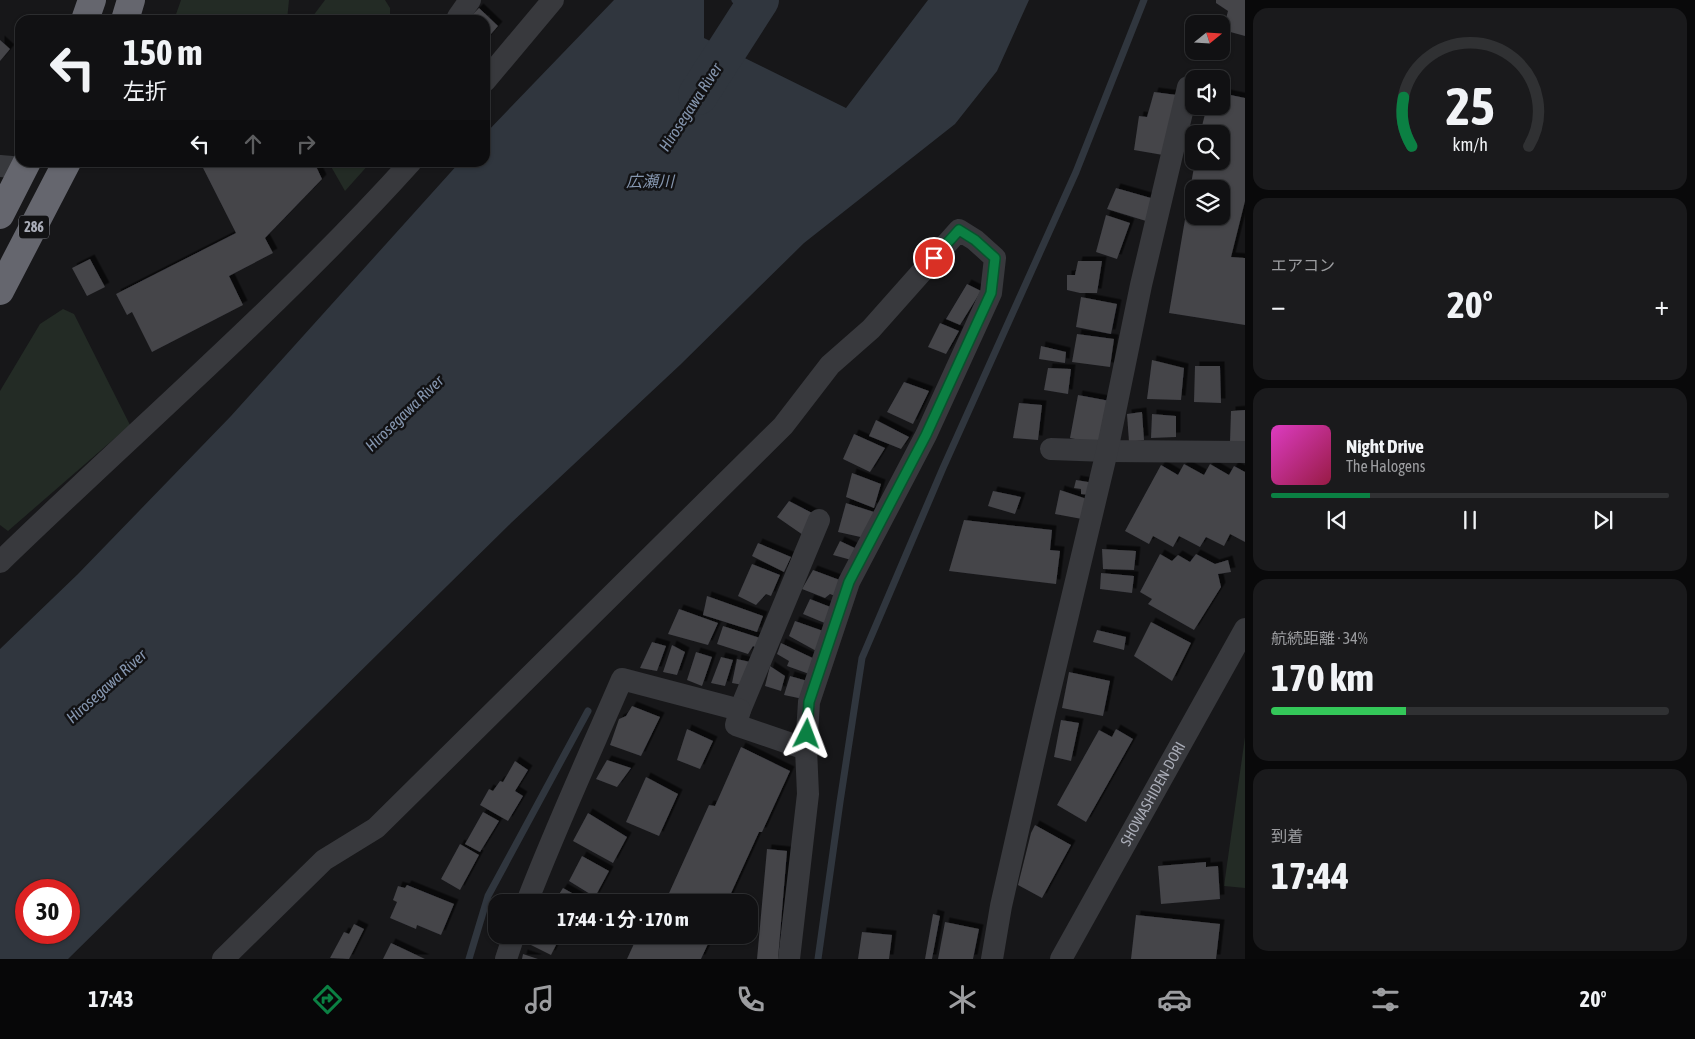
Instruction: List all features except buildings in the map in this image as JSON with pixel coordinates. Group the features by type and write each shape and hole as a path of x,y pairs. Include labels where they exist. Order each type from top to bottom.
{"highway":[{"path":"87,15 92,0"},
{"path":"126,15 131,0"},
{"name":"286","path":"0,215 17,167"},
{"name":"286","path":"0,291 64,167"}],"street":[{"path":"490,75 553,0"},
{"path":"992,959 1001,906 1107,451 1141,285 1185,100"},
{"path":"0,562 251,324 368,210 407,167"},
{"path":"223,959 324,860 376,828 782,426 830,365 871,329 959,230 975,240 995,258 991,293 926,435 849,582 809,702 806,749 808,794 789,959"},
{"path":"1051,449 1245,452"},
{"path":"806,749 736,725 740,710 819,520"},
{"name":"SHOWASHIDEN-DORI","path":"1061,959 1245,629"},
{"path":"530,894 544,857 622,679 740,710"},
{"path":"506,959 511,944"}],"shaded area":[{"path":"181,0 289,0 288,15 176,15"},
{"path":"325,0 385,0 390,8 390,15 314,15"},
{"path":"331,167 366,167 345,191"},
{"path":"63,309 74,314 130,425 8,531 0,525 0,391 40,324"},
{"path":"1245,737 1245,888 1224,886"}],"water":[{"name":"広瀬川","path":"614,0 704,0 704,38 846,108 928,0 1029,0 997,71 955,124 804,243 680,365 511,523 68,959 0,959 0,649 78,574 231,416 455,167 490,167 490,129"}],"waterway":[{"path":"735,0 749,15"},
{"name":"Hirosegawa River","path":"698,95 759,0"},
{"path":"818,959 862,658 943,468 1076,172 1144,0"},
{"path":"469,959 488,896 588,711"}],"route":[{"path":"807,734 809,702 849,582 926,435 991,293 995,258 975,240 959,230 934,258"}]}
